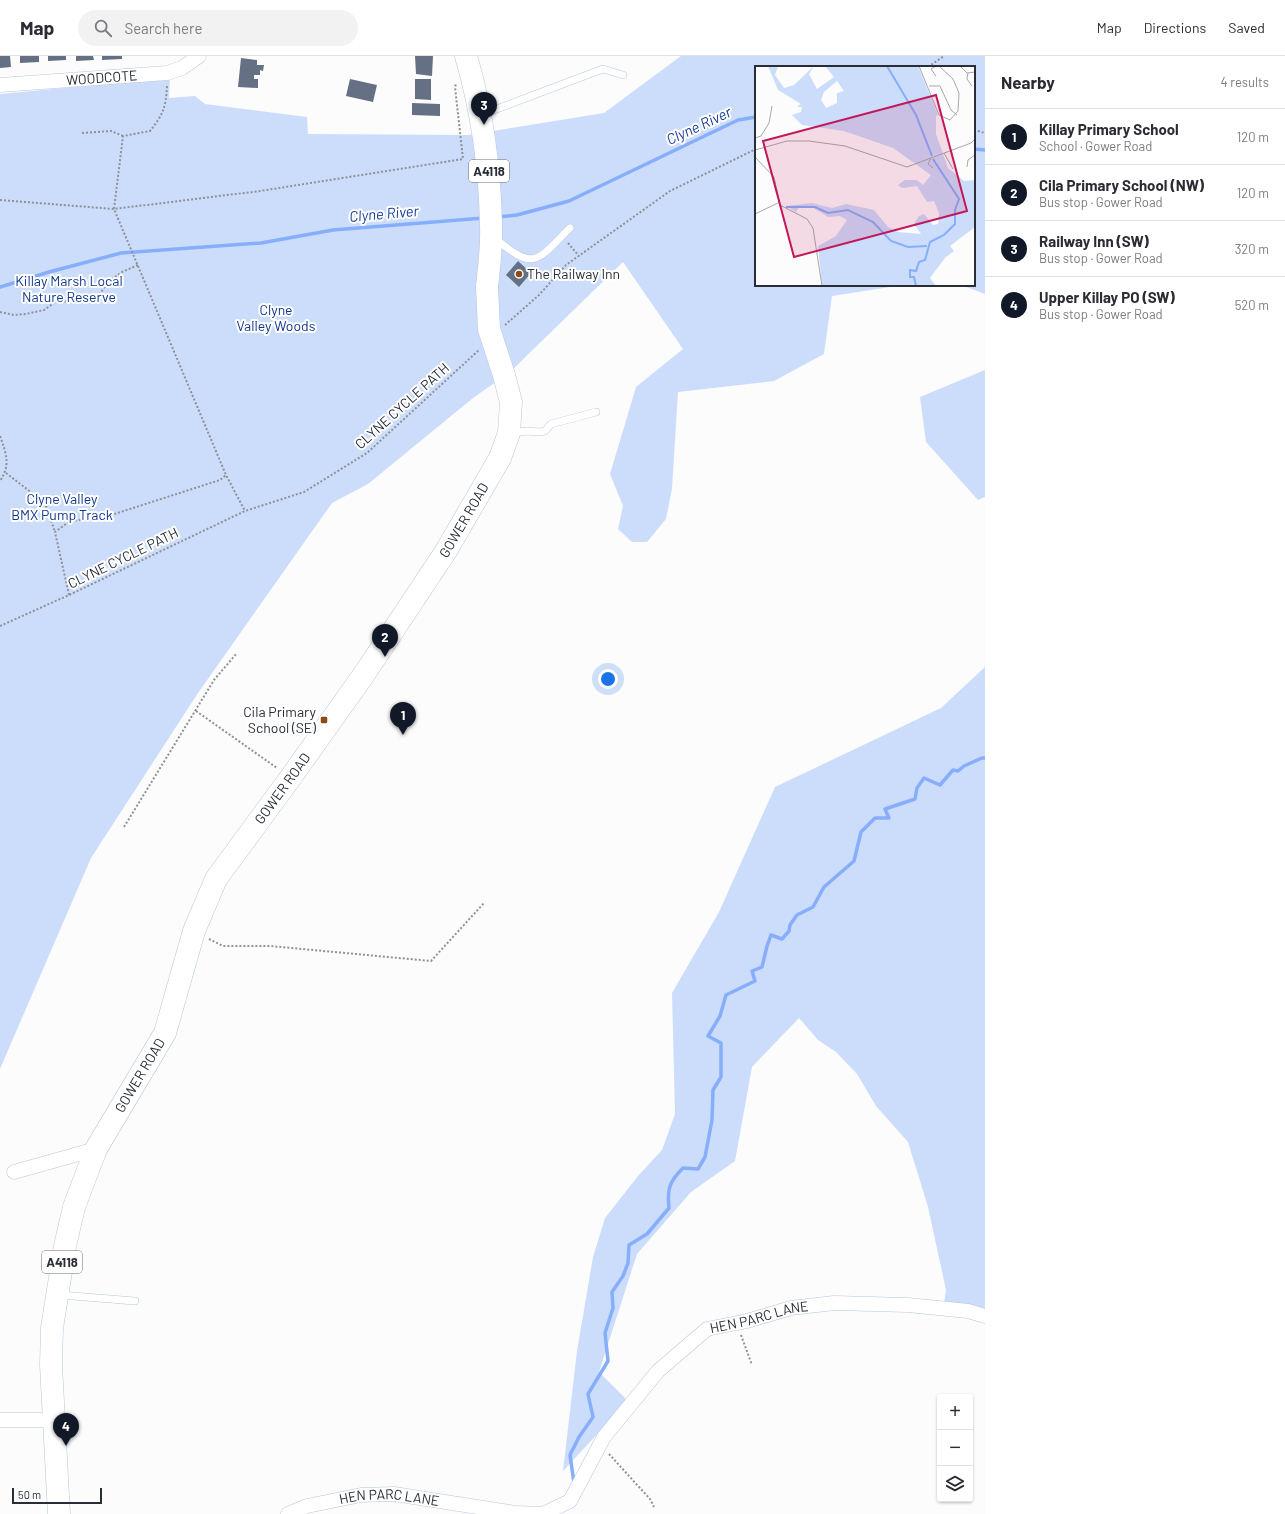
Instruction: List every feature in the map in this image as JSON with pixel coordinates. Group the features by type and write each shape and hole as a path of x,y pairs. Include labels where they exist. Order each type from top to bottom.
{"main road":[{"name":"GOWER ROAD","path":"60,1514 51,1365 52,1328 56,1294 74,1207 96,1149 165,1033 194,932 216,880 365,673 446,551 500,458 509,433 511,402 489,329 487,288 491,228 489,172 468,62"}],"street":[{"name":"WOODCOTE","path":"0,85 167,73 182,68 199,56"},
{"path":"14,1172 96,1149"},
{"name":"HEN PARC LANE","path":"288,1514 308,1506 362,1495 394,1494 516,1514 543,1514 570,1501 604,1437 658,1371 707,1329 737,1323 791,1308 834,1303 908,1305 968,1311 985,1316"},
{"path":"0,1420 54,1420"}],"lane":[{"path":"479,116 604,69 623,75"},
{"path":"491,228 496,240 520,257 529,260 540,257 570,228"},
{"path":"509,433 545,431 551,424 596,412"},
{"path":"56,1294 135,1301"}],"path":[{"path":"929,66 944,56"},
{"path":"0,200 114,209 260,191 463,159 454,87 468,62"},
{"path":"82,133 111,131 122,136 150,131 160,118 166,102 167,73"},
{"path":"975,130 985,133"},
{"path":"122,136 114,209 226,475 245,511"},
{"path":"500,330 539,295 566,265 670,191 755,149"},
{"path":"561,236 579,256"},
{"path":"0,312 14,315 26,314 44,310 57,301 76,302 99,295 108,282 122,272 138,265"},
{"name":"CLYNE CYCLE PATH","path":"0,626 69,595 245,511 304,492 367,453 484,345"},
{"path":"0,436 7,455 6,473 0,481"},
{"path":"6,473 45,503 56,532 69,595"},
{"path":"56,532 70,521 105,517 220,480 226,475"},
{"path":"124,827 214,680 237,653"},
{"path":"196,711 291,777"},
{"path":"194,932 223,946 270,946 431,961 484,903"},
{"path":"737,1323 752,1365"},
{"path":"600,1444 650,1499 654,1507"}],"green space":[{"name":"Clyne Valley Woods","path":"681,56 985,56 985,294 964,286 975,286 975,66 755,66 755,286 897,286 832,296 824,354 774,381 678,392 672,489 666,519 647,542 632,542 618,529 623,506 610,474 636,387 683,349 623,262 510,372 473,398 368,484 332,503 198,693 91,858 0,1069 0,94 170,78 169,98 195,96 205,104 307,117 308,134 468,135 604,113"},
{"path":"985,370 985,497 978,500 926,442 920,397"},
{"path":"985,667 985,1311 944,1303 946,1290 928,1207 908,1142 876,1106 857,1074 836,1052 818,1040 799,1018 752,1067 735,1161 691,1192 637,1254 599,1372 628,1401 563,1471 577,1351 593,1257 605,1218 638,1176 662,1150 675,1114 672,993 719,912 775,787 941,708"}],"building":[{"path":"0,56 10,56 11,67 0,68"},
{"path":"20,56 39,56 39,62 20,63"},
{"path":"48,56 66,56 66,60 48,61"},
{"path":"76,56 93,56 94,60 76,61"},
{"path":"102,56 122,56 122,59 102,60"},
{"path":"415,56 433,56 432,76 416,74"},
{"path":"241,58 257,60 257,65 264,65 263,71 260,70 260,75 254,75 254,79 258,79 258,88 238,87"},
{"path":"350,79 377,85 373,102 346,96"},
{"path":"415,79 431,79 431,100 415,99"},
{"path":"412,103 440,104 440,116 412,115"},
{"name":"The Railway Inn","path":"518,261 531,273 519,287 506,275"}],"waterway":[{"name":"Clyne River","path":"498,217 517,215 569,201 738,120 755,117"},
{"name":"Clyne River","path":"975,149 985,150"},
{"name":"Clyne River","path":"0,287 121,253 261,243 333,230 484,218"},
{"path":"574,1483 570,1455 579,1437 593,1417 588,1394 608,1361 605,1333 613,1308 612,1292 623,1276 628,1263 629,1245 647,1234 669,1208 668,1196 670,1186 678,1173 683,1168 698,1169 705,1157 712,1120 713,1090 721,1077 721,1043 708,1036 720,1016 726,995 755,981 752,971 762,967 771,935 782,939 789,931 790,925 797,915 813,907 824,887 854,861 861,832 875,818 889,818 885,809 915,799 917,788 924,778 940,785 953,770 958,771 964,766 985,758"}],"place":[{"name":"Railway Inn (SW)","path":"484,125"},
{"name":"The Railway Inn","path":"519,274"},
{"name":"Cila Primary School (NW)","path":"385,657"},
{"name":"Cila Primary School (SE)","path":"324,720"},
{"name":"Killay Primary School","path":"403,735"},
{"name":"Upper Killay PO (SW)","path":"66,1446"}],"park label":[{"name":"Killay Marsh Local Nature Reserve","path":"69,290"},
{"name":"Clyne Valley BMX Pump Track","path":"62,508"}]}
